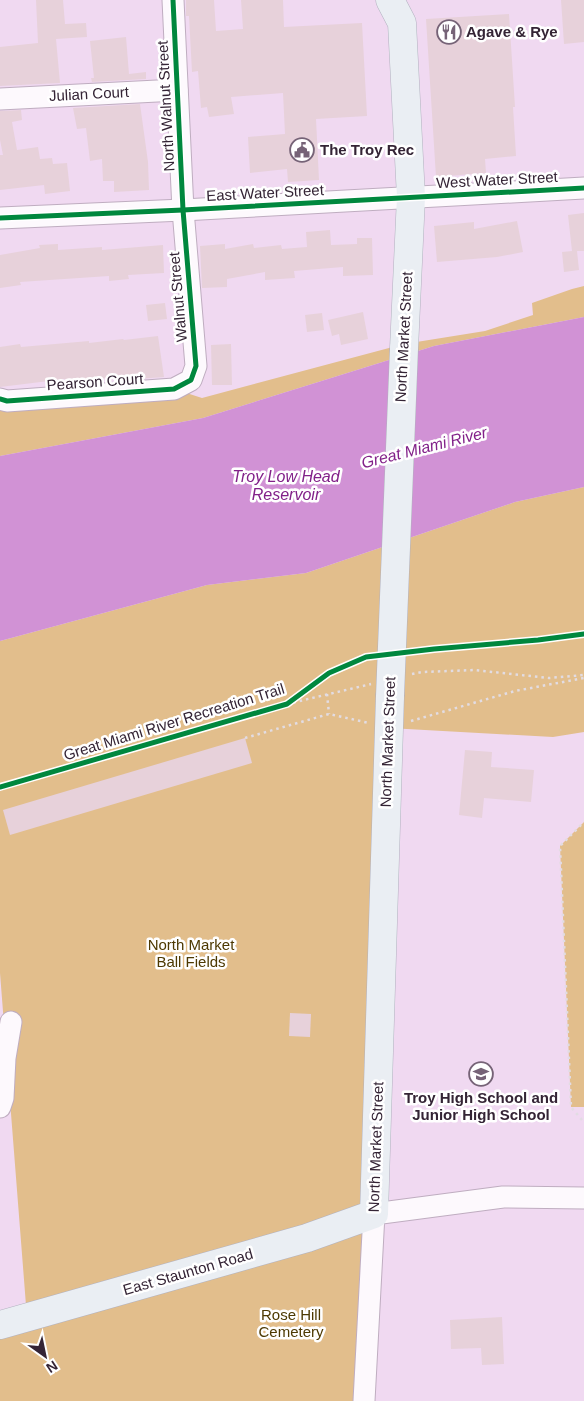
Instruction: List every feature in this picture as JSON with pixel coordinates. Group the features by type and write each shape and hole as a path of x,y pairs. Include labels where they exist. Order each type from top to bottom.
{"main road":[{"name":"North Market Street","path":"374,1214 388,728 382,690 404,349 411,197 400,8"},
{"name":"East Staunton Road","path":"0,1325 307,1238 374,1214"}],"street":[{"name":"North Walnut Street","path":"173,0 183,210"},
{"name":"Julian Court","path":"0,99 177,90"},
{"name":"West Water Street","path":"411,197 584,188"},
{"name":"East Water Street","path":"0,218 411,197"},
{"name":"Walnut Street","path":"183,210 196,366 191,380"},
{"name":"Pearson Court","path":"0,399 7,401 174,389 191,380"},
{"path":"0,1107 3,1098 5,1058 11,1022"},
{"path":"374,1214 503,1197 584,1198"},
{"name":"North Market Street","path":"364,1401 374,1214"}],"path":[{"path":"412,674 474,670 549,678 584,676"},
{"path":"245,738 329,714 388,728 515,691 584,676"},
{"path":"287,704 328,694 382,690"},
{"path":"328,694 329,714"},
{"path":"582,1120 571,1107 560,846 584,822"}],"green space":[{"path":"584,286 584,317 434,346 203,418 0,456 0,399 174,389 202,398 404,344 485,331 533,315 532,303"},
{"path":"584,487 584,732 553,737 389,728 364,1401 0,1401 0,1325 27,1318 0,973 0,641 207,585 306,573 515,502"},
{"path":"584,822 584,1107 571,1107 560,846"}],"water":[{"name":"Troy Low Head Reservoir","path":"584,317 584,487 515,502 306,573 207,585 0,641 0,456 203,418 434,346"}],"building":[{"path":"36,0 63,0 65,24 86,23 87,37 56,39 60,83 0,86 0,47 38,43"},
{"path":"186,0 214,0 216,31 243,29 241,0 283,0 284,27 362,23 367,116 316,119 319,180 288,182 287,169 250,173 248,137 285,134 283,93 231,97 234,114 209,117 207,107 201,108 198,71 192,72 189,16 186,16"},
{"path":"561,0 584,0 584,42 564,44"},
{"path":"509,14 516,156 485,159 486,173 436,177 426,19"},
{"path":"126,37 129,74 146,72 146,79 92,82 91,78 94,78 90,41"},
{"path":"140,104 148,162 149,190 114,192 114,181 103,181 102,159 90,161 86,128 77,129 73,108"},
{"path":"21,110 22,120 12,122 17,150 38,147 40,159 52,158 53,164 67,163 70,191 45,194 44,185 0,190 0,155 3,155 0,140 0,111"},
{"path":"584,213 584,251 577,251 579,270 564,272 562,252 572,251 568,215"},
{"path":"517,221 523,252 497,257 437,262 434,226 474,222 474,229"},
{"path":"330,230 331,245 357,244 357,238 372,238 373,275 343,276 343,267 294,271 295,278 265,280 265,272 227,279 227,287 202,288 200,246 225,244 225,249 253,244 254,248 281,245 282,249 307,247 306,232"},
{"path":"58,244 58,250 102,247 102,250 163,245 164,273 128,275 129,279 109,281 109,276 20,282 21,285 0,288 0,255 40,248 39,245"},
{"path":"165,303 167,319 148,321 146,305"},
{"path":"363,312 368,339 341,345 339,334 332,336 328,320"},
{"path":"322,313 324,330 307,332 305,315"},
{"path":"158,336 164,377 137,379 136,375 65,384 65,379 0,387 0,347 20,344 21,347 89,341 89,343"},
{"path":"231,344 232,385 212,385 211,345"},
{"path":"245,738 252,763 10,835 3,810"},
{"path":"465,750 492,752 491,767 534,770 531,802 484,798 482,818 459,815"},
{"path":"290,1013 311,1014 310,1037 289,1036"},
{"path":"502,1317 504,1364 482,1365 481,1348 451,1349 450,1320"}],"cycle path":[{"path":"0,399 7,401 174,389 191,380 196,366 183,210 173,0"},
{"path":"0,218 584,188"},
{"name":"Great Miami River Recreation Trail","path":"0,787 287,704 329,673 366,657 584,634"}],"place":[{"name":"Agave & Rye","path":"449,32"},
{"name":"The Troy Rec","path":"302,150"},
{"name":"Troy High School and Junior High School","path":"481,1074"}],"water label":[{"name":"Great Miami River","path":"424,447"}],"park label":[{"name":"North Market Ball Fields","path":"191,954"},
{"name":"Rose Hill Cemetery","path":"291,1324"}]}
